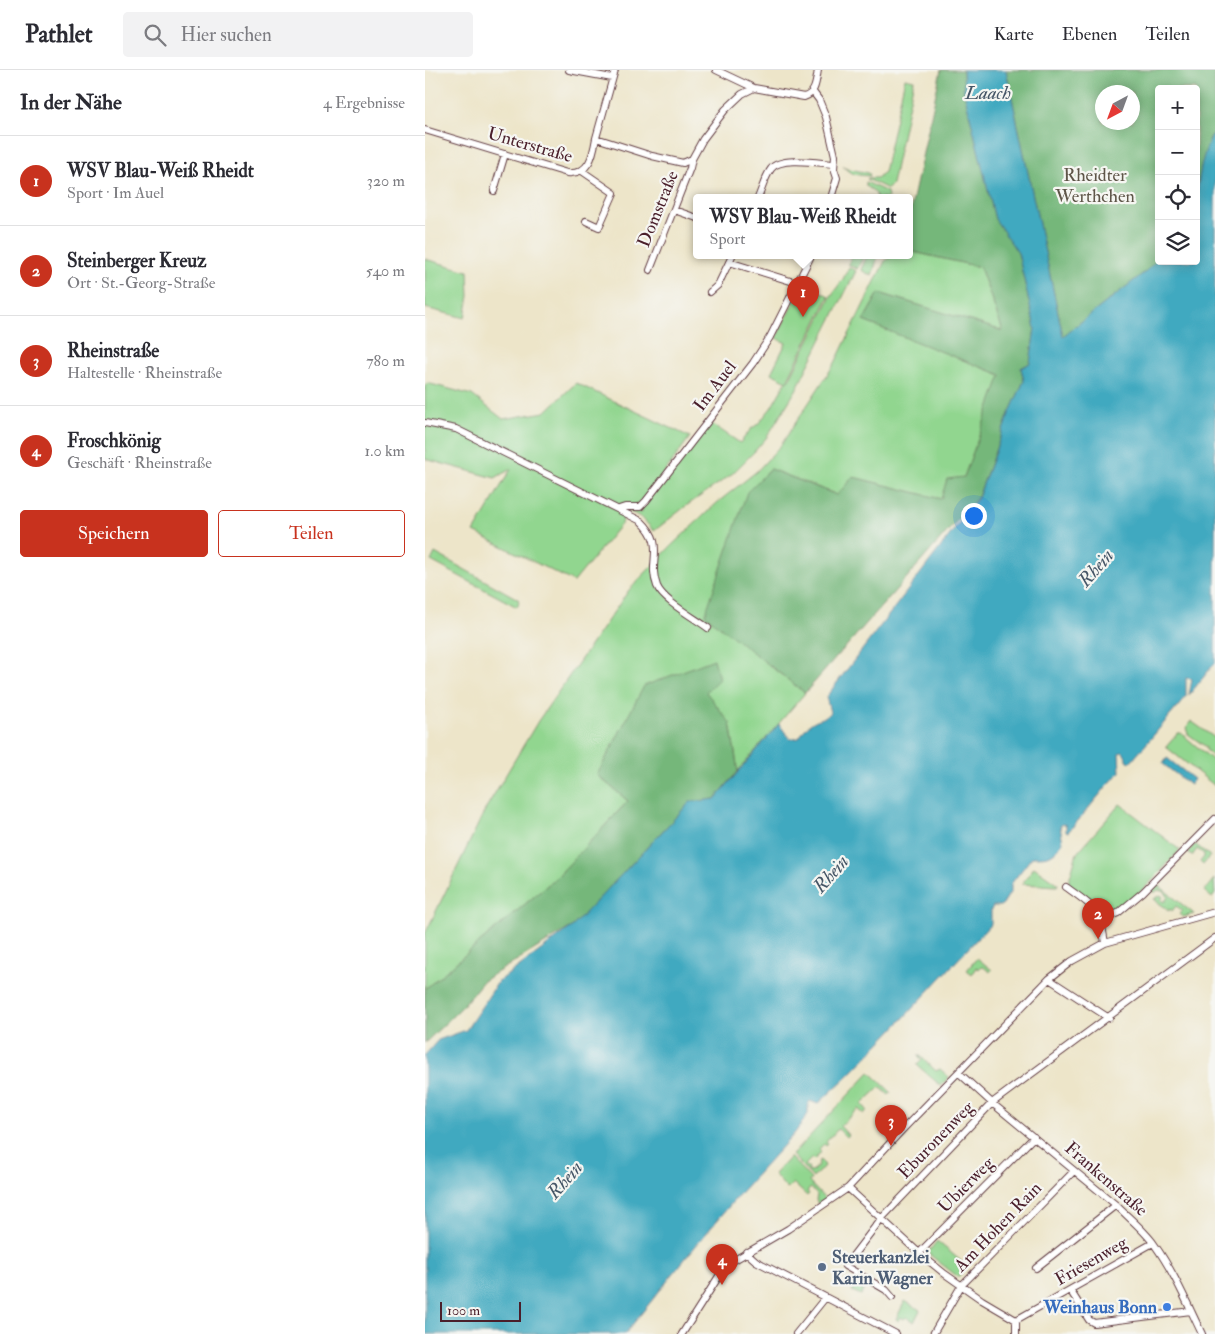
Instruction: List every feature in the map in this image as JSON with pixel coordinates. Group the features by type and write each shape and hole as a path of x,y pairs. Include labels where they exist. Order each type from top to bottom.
{"street":[{"path":"569,70 612,78"},
{"path":"596,138 615,70"},
{"path":"717,70 754,88 804,97 813,92 818,70"},
{"path":"692,159 703,139 725,110 742,94 754,88"},
{"path":"813,92 819,100 826,117 835,156 833,164 837,178 832,194"},
{"name":"Unterstraße","path":"425,130 567,173 583,171 594,149 596,138 652,156 683,163 692,159"},
{"path":"494,191 505,154"},
{"name":"Domstraße","path":"649,270 674,210 692,159"},
{"path":"760,194 771,168 779,163 833,164"},
{"path":"583,171 614,193 599,226 586,222"},
{"path":"674,210 693,217"},
{"path":"710,292 718,285 731,259 797,283"},
{"name":"Im Auel","path":"619,510 625,507 640,507 655,491 767,341 809,259"},
{"path":"425,423 456,429 641,521 649,529 656,547 655,572 658,587 667,598 709,628"},
{"path":"1101,920 1118,913 1143,892 1215,819"},
{"path":"1065,888 1082,898 1095,909 1101,920 1105,943"},
{"path":"682,1334 731,1262 788,1229 848,1188 1049,978 1072,961 1105,943 1215,912"},
{"path":"1049,978 1109,1018 1215,938"},
{"name":"Eburonenweg","path":"892,1297 886,1290 845,1266 881,1219 991,1103 1075,1040 1109,1018"},
{"name":"Frankenstraße","path":"959,1073 991,1103 1116,1205 1153,1243 1172,1270 1202,1334"},
{"name":"Ubierweg","path":"919,1253 1034,1137"},
{"name":"Am Hohen Rain","path":"933,1334 961,1286 1074,1171"},
{"path":"848,1188 919,1253 961,1286 1016,1320 1016,1334"},
{"path":"1037,1268 1116,1205"},
{"name":"Friesenweg","path":"1016,1320 1153,1243"},
{"path":"746,1252 756,1261 895,1334"},
{"path":"1071,1290 1089,1320 1095,1323 1191,1311"},
{"path":"796,1334 825,1298"}],"green space":[{"path":"941,70 963,70 964,92 995,219 1018,253 1035,328 1030,363 1021,368 1024,381 1009,414 978,497 805,693 705,615 747,492 770,469 837,495 853,477 941,499 947,479 964,477 1001,375 863,321 879,293 1003,331 980,267 913,252 913,199"},
{"name":"Rheidter Werthchen","path":"1006,70 1215,70 1215,129 1210,138 1200,174 1200,85 1155,85 1155,262 1145,272 1063,336"},
{"path":"905,78 914,80 892,184 888,189 867,179 877,178 884,172"},
{"path":"843,166 869,173 870,176 852,173"},
{"path":"866,182 887,192 887,194 876,194 866,186"},
{"path":"913,252 980,267 1003,331 879,293 863,321 1002,375 964,477 941,499 853,477 838,495 770,469 770,666 805,693 738,771 730,723 705,692 597,775 628,801 557,877 425,989 425,934 486,808 538,721 629,590 671,546 718,502 757,471 781,445 835,363 885,261 888,259 913,259"},
{"path":"425,259 468,271 469,296 465,318 425,308"},
{"path":"850,259 862,259 857,269 848,264"},
{"path":"866,259 877,259 872,276 861,270"},
{"path":"849,267 856,271 796,390 767,437 754,452 731,475 654,531 642,518 627,510 622,523 574,582 474,532 511,469 495,478 425,459 425,386 427,383 472,395 503,419 545,412 576,383 690,437 645,499 630,508 642,513 642,508 709,422 740,443 751,429 758,424 789,380 831,296"},
{"path":"803,283 829,296 787,381 771,373 786,343 776,338"},
{"path":"435,553 518,599 517,607 431,561"},
{"path":"714,659 719,679 706,692 730,723 738,771 715,799 690,802 573,926 483,981 461,1008 425,1043 425,989 557,877 628,801 597,775 644,686"},
{"path":"1191,721 1215,738 1215,758 1206,750 1206,747 1188,734 1186,728"},
{"path":"1178,733 1181,733 1215,762 1215,786 1166,747"},
{"path":"1120,804 1180,850 1132,900 1111,914 1103,914 1089,899 1068,883 1077,853"},
{"path":"1195,844 1210,856 1203,865 1200,862 1204,854 1197,849 1192,856 1188,852"},
{"path":"1034,867 1058,884 1057,886 1022,884"},
{"path":"1214,879 1215,894 1212,898 1204,891"},
{"path":"1157,884 1194,914 1183,917 1179,914 1182,910 1176,906 1172,911 1170,909 1169,911 1154,899 1161,895 1163,897 1161,900 1164,902 1168,897 1165,892 1158,890 1154,893 1151,890"},
{"path":"977,958 992,970 990,972 982,966 979,969 976,967 972,974 967,970"},
{"path":"919,1055 936,1071 940,1069 949,1077 941,1086 917,1065 922,1060"},
{"path":"870,1072 891,1092 889,1095 880,1087 862,1104 867,1110 864,1114 858,1109 840,1126 848,1135 846,1137 838,1129 826,1142 828,1144 826,1146 824,1144 819,1149 821,1152 814,1160 812,1158 805,1165 809,1168 808,1171 812,1172 820,1160 825,1165 813,1178 792,1155"},
{"path":"790,1157 811,1179 809,1182 826,1200 818,1204 816,1200 817,1195 811,1188 807,1191 809,1194 807,1196 793,1183 787,1189 774,1174"},
{"path":"937,1241 968,1267 958,1277 928,1252"},
{"path":"856,1282 865,1287 861,1295 852,1291"},
{"path":"905,1301 920,1310 914,1322 906,1317 904,1319 901,1317 898,1321 896,1319"}],"water":[{"path":"963,70 1006,70 1063,336 1145,272 1155,262 1155,265 1200,265 1200,172 1208,144 1215,129 1215,663 1189,695 1192,679 1186,678 1186,697 1131,762 1128,761 1123,752 1119,753 1120,772 1068,832 1066,831 1066,825 1060,826 1063,842 1056,851 1047,856 1032,857 1011,884 1011,891 1003,904 993,906 991,910 991,924 850,1074 818,1104 810,1101 808,1104 808,1114 795,1133 742,1191 625,1334 425,1334 425,1055 438,1040 466,1030 498,982 573,926 690,802 715,799 779,724 790,739 799,738 805,729 816,720 828,715 830,712 826,697 978,498 1009,414 1024,381 1021,368 1030,363 1035,328 1018,253 995,219 964,92"},
{"path":"1167,758 1194,779 1190,785 1163,764"}],"place":[{"name":"WSV Blau-Weiß Rheidt","path":"803,317"},
{"name":"Steinberger Kreuz","path":"1098,939"},
{"name":"Rheinstraße","path":"891,1146"},
{"name":"Steuerkanzlei Karin Wagner","path":"822,1267"},
{"name":"Froschkönig","path":"722,1285"},
{"name":"Weinhaus Bonn","path":"1167,1307"}],"water label":[{"name":"Laach","path":"988,93"},
{"name":"Rhein","path":"1096,568"},
{"name":"Rhein","path":"831,874"},
{"name":"Rhein","path":"565,1180"}]}
